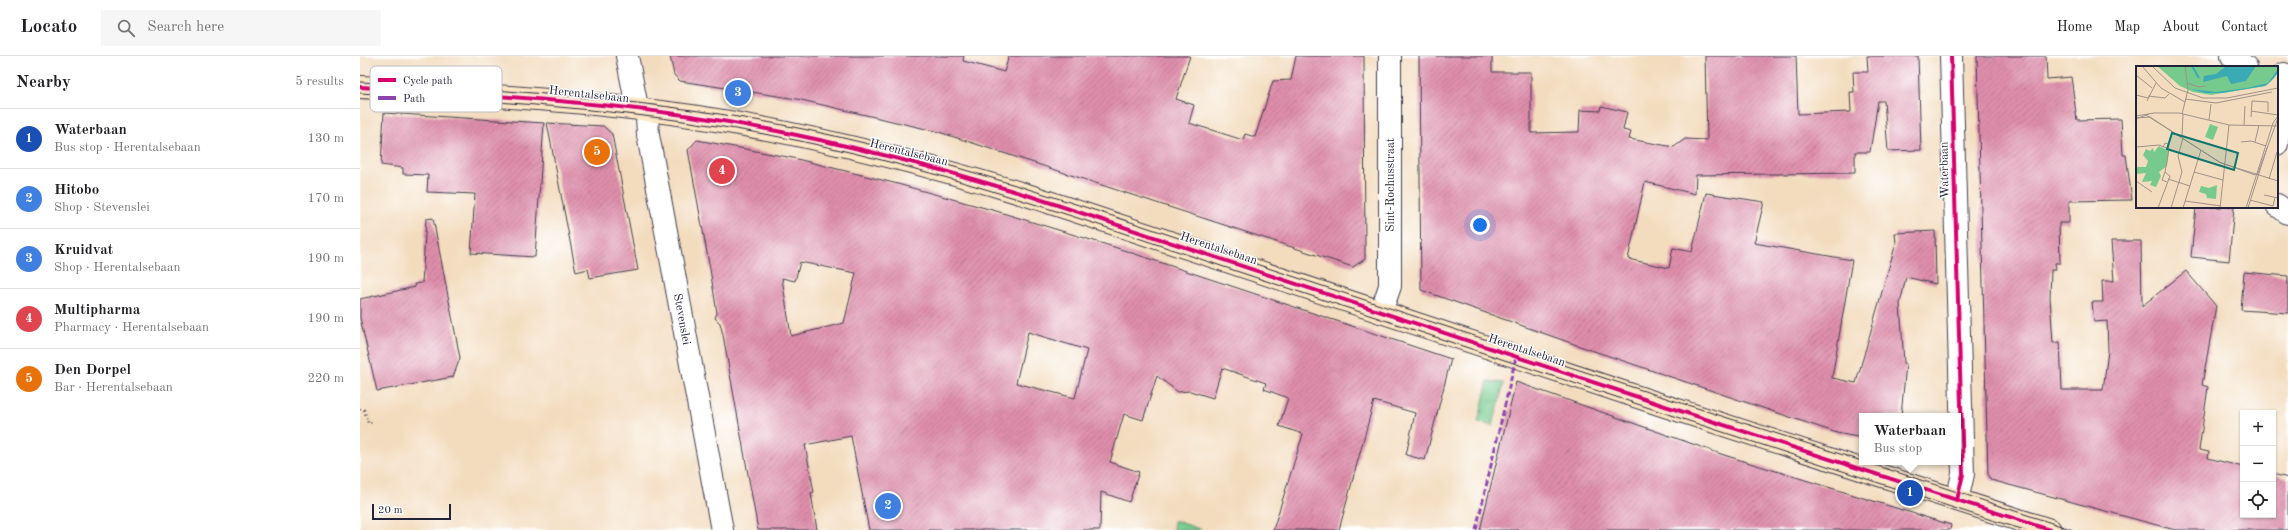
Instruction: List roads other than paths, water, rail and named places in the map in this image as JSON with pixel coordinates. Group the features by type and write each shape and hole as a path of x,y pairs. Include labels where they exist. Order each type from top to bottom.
{"street":[{"name":"Stevenslei","path":"627,56 636,102 647,116 648,135 722,530"},
{"name":"Sint-Rochusstraat","path":"1381,312 1390,286 1390,56"},
{"name":"Waterbaan","path":"1951,56 1963,474 1957,500"},
{"path":"2232,56 2239,64 2244,66"},
{"path":"2278,132 2283,74"},
{"name":"Herentalsebaan","path":"360,87 370,88"},
{"name":"Herentalsebaan","path":"502,96 642,110 801,135 949,172 1030,196 1658,404 1957,500 2019,526 2050,530"},
{"path":"2278,206 2288,213"}],"tram line":[{"path":"360,82 370,83"},
{"path":"502,90 582,97 693,110 803,129 926,159 1048,195 1432,322 1859,460"},
{"path":"360,93 370,94"},
{"path":"502,102 581,109 691,122 800,141 910,167 1072,216 1678,418 2025,530"},
{"path":"1875,465 2073,530"}],"place":[{"name":"Kruidvat","path":"738,93"},
{"name":"Den Dorpel","path":"597,152"},
{"name":"Multipharma","path":"722,171"},
{"name":"Waterbaan","path":"1910,493"},
{"name":"Hitobo","path":"888,506"}]}
